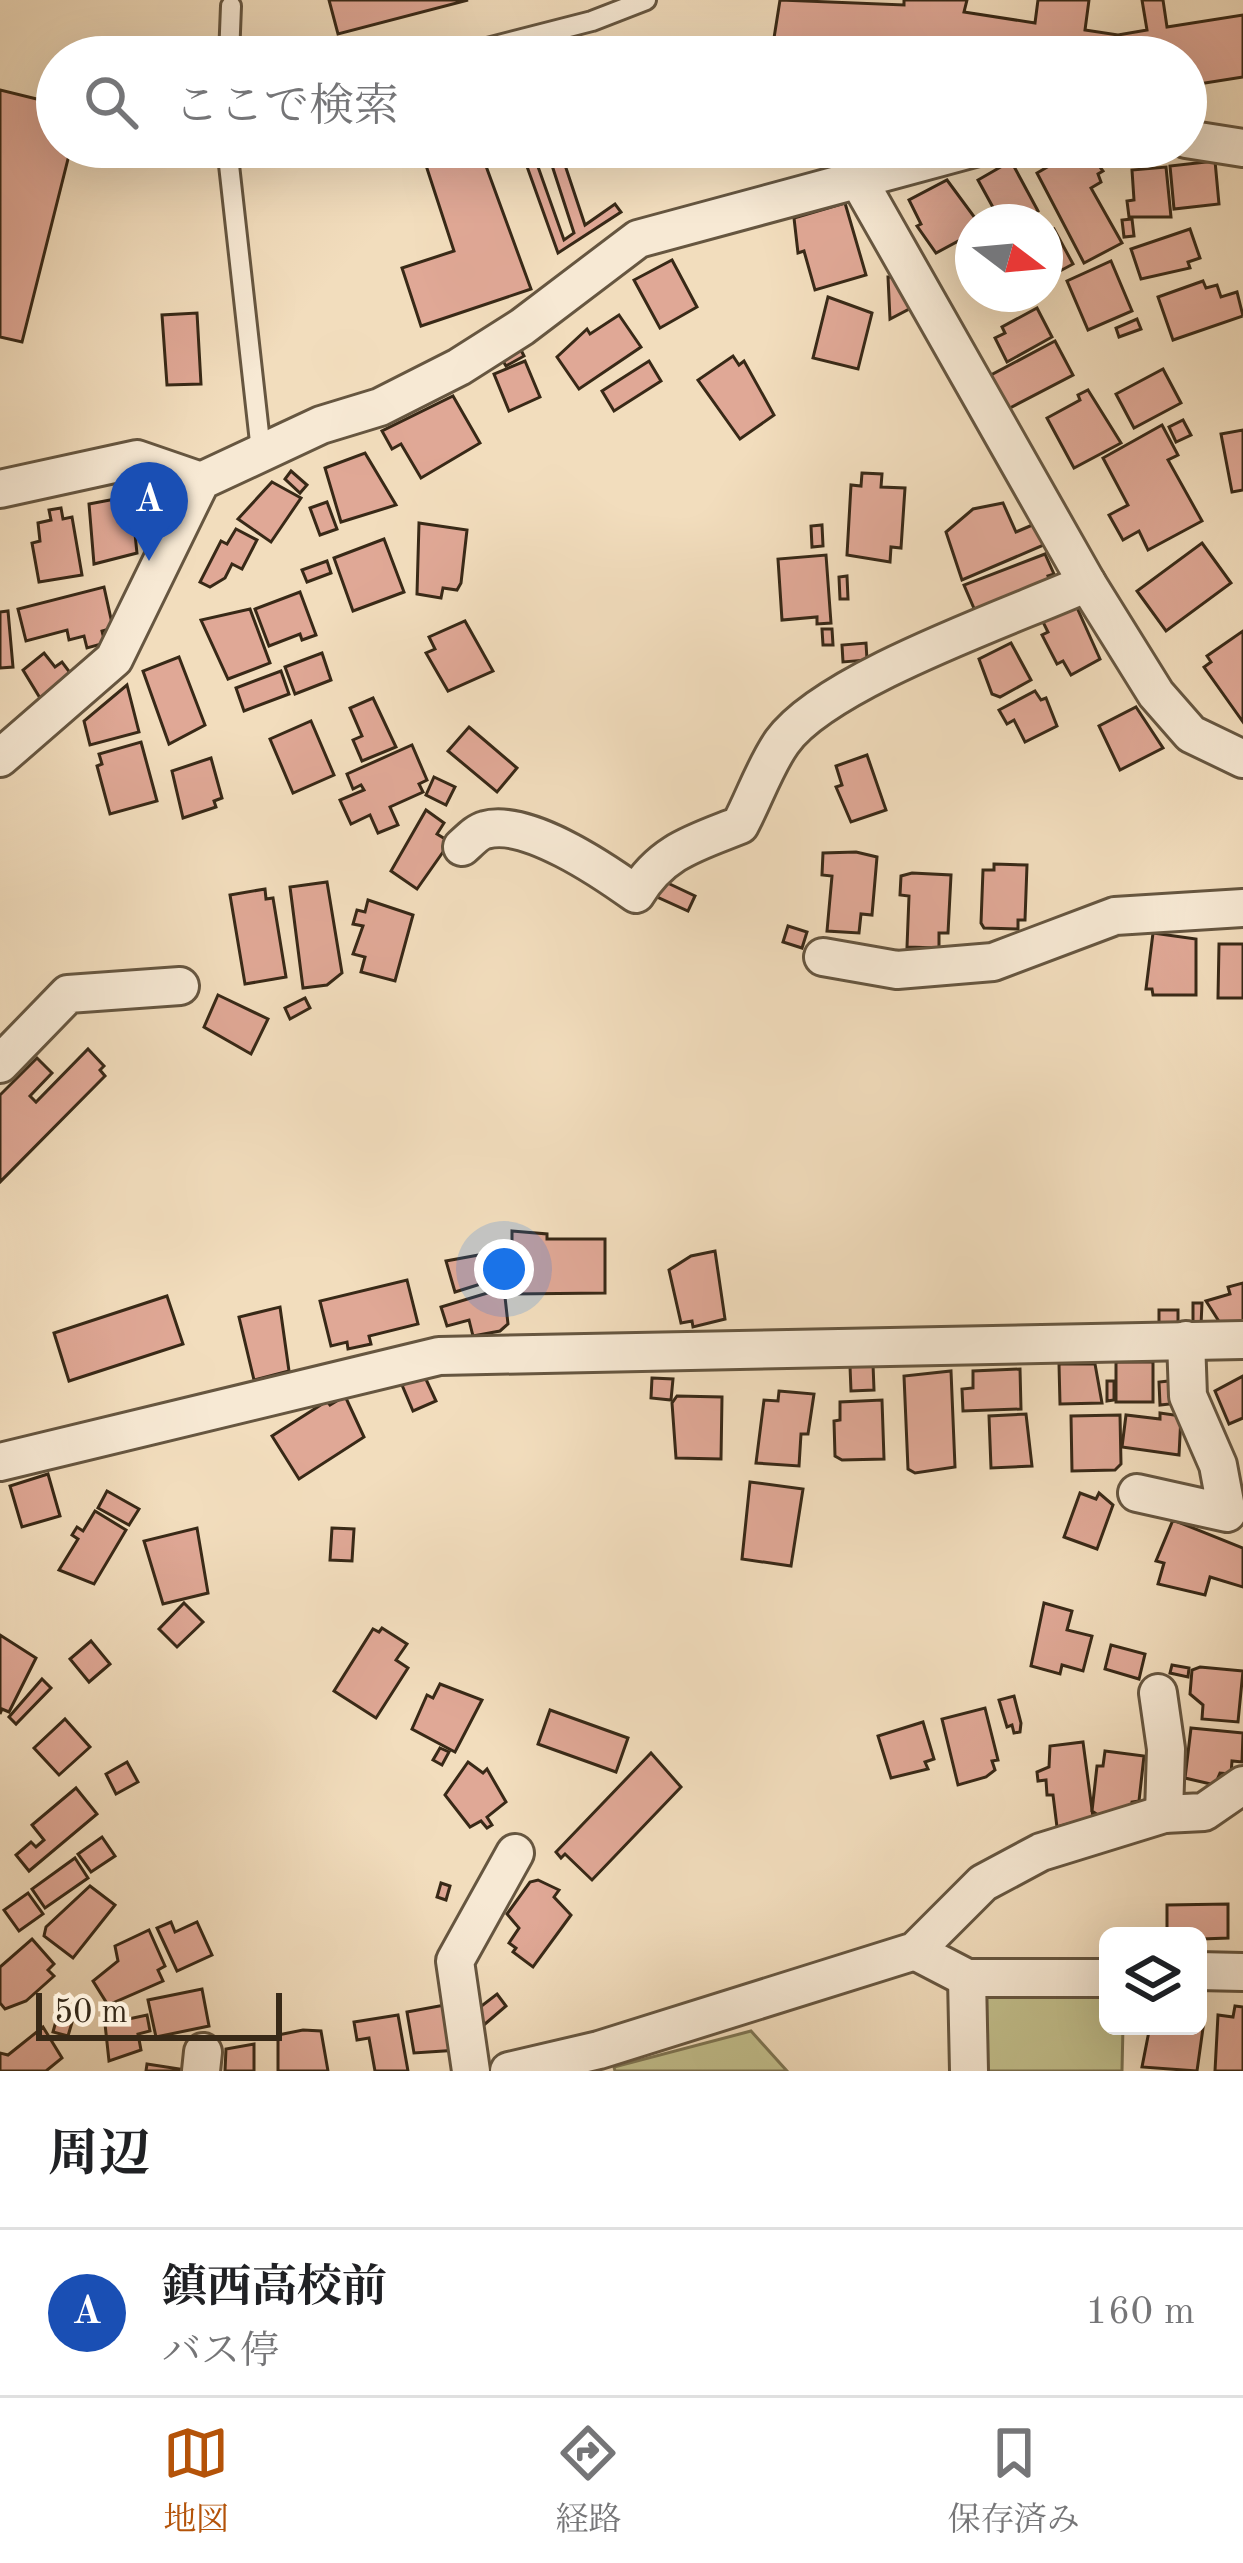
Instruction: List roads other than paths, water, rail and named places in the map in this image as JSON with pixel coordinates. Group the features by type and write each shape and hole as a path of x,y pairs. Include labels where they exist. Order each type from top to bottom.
{"street":[{"path":"1207,142 1243,148"},
{"path":"0,758 114,659 201,481 261,452 380,407 459,367 522,327 638,239 904,168"},
{"path":"859,181 1087,584 1156,694 1191,734 1243,759"},
{"path":"0,489 137,459 201,481"},
{"path":"462,847 483,830 507,829 589,861 636,894 656,864 674,850 740,825 782,741 813,712 853,687 1087,584"},
{"path":"823,957 897,970 993,962 1114,916 1243,908"},
{"path":"0,1064 68,994 127,973 180,986"},
{"path":"1137,1493 1227,1513 1217,1465 1188,1396 1186,1340"},
{"path":"0,1462 439,1356 1243,1340"},
{"path":"1158,1693 1166,1749 1164,1814"},
{"path":"508,2071 602,2061 915,1951 983,1883 1041,1852 1164,1814 1204,1812 1243,1785"},
{"path":"471,2071 455,1961 515,1853"},
{"path":"915,1951 967,1978 1099,1978"},
{"path":"1207,1971 1243,1972"},
{"path":"967,1978 969,2071"}],"lane":[{"path":"531,36 646,0"},
{"path":"230,36 231,6"},
{"path":"229,168 261,452"}],"place":[{"name":"鎮西高校前","path":"149,561"}]}
